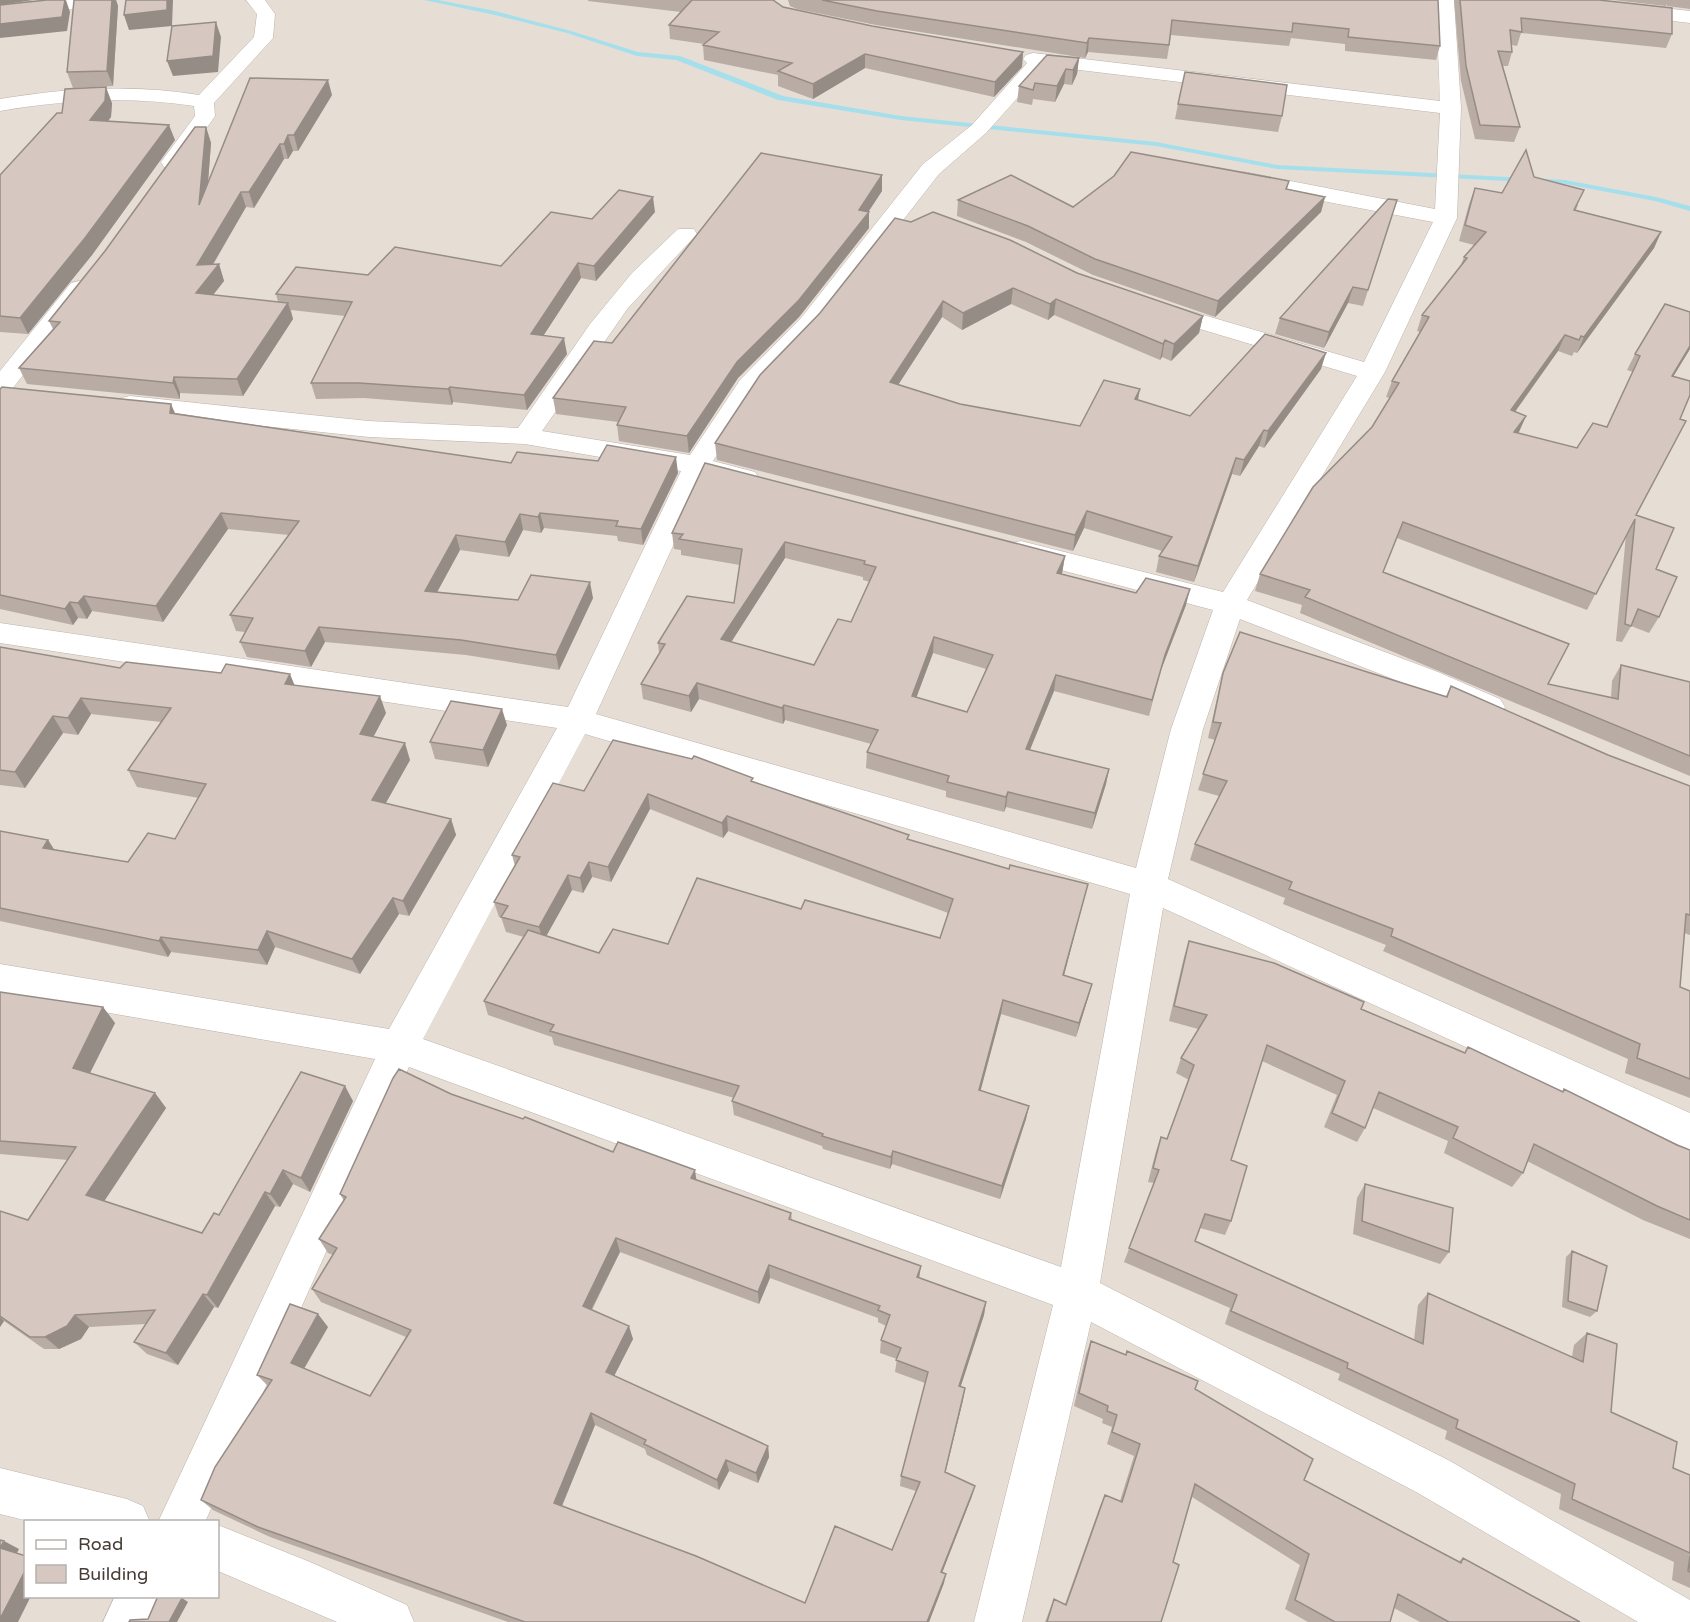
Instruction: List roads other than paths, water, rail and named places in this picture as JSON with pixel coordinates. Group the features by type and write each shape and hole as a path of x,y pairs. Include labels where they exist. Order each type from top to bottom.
{"street":[{"path":"0,11 102,0"},
{"path":"158,181 205,116 204,102 263,38 266,14 255,0"},
{"path":"998,1622 1077,1293 1149,886 1188,729 1230,604 1372,372 1446,218 1452,108 1445,0"},
{"path":"1546,0 1690,17"},
{"path":"1009,55 1452,108"},
{"path":"182,1520 399,1047 577,720 697,465 749,384 810,323 909,213 931,169 984,124 1041,60"},
{"path":"0,105 100,95 182,98 204,102"},
{"path":"1223,176 1446,218"},
{"path":"525,436 610,314 669,248 686,234"},
{"path":"8,391 94,270"},
{"path":"1142,303 1194,321 1372,372"},
{"path":"107,402 369,429 525,436 697,465 766,483"},
{"path":"998,544 1230,604 1427,680 1513,717"},
{"path":"0,633 577,720 1149,886 1690,1132"},
{"path":"0,979 399,1047 1077,1293 1434,1477 1683,1622"},
{"path":"0,1491 123,1520"},
{"path":"219,1548 294,1578 390,1622"},
{"path":"127,1622 140,1598"}],"waterway":[{"path":"427,0 495,13 569,32 637,54 677,58 781,98 901,118 1156,144 1277,167 1565,182 1656,199 1690,209"}]}
